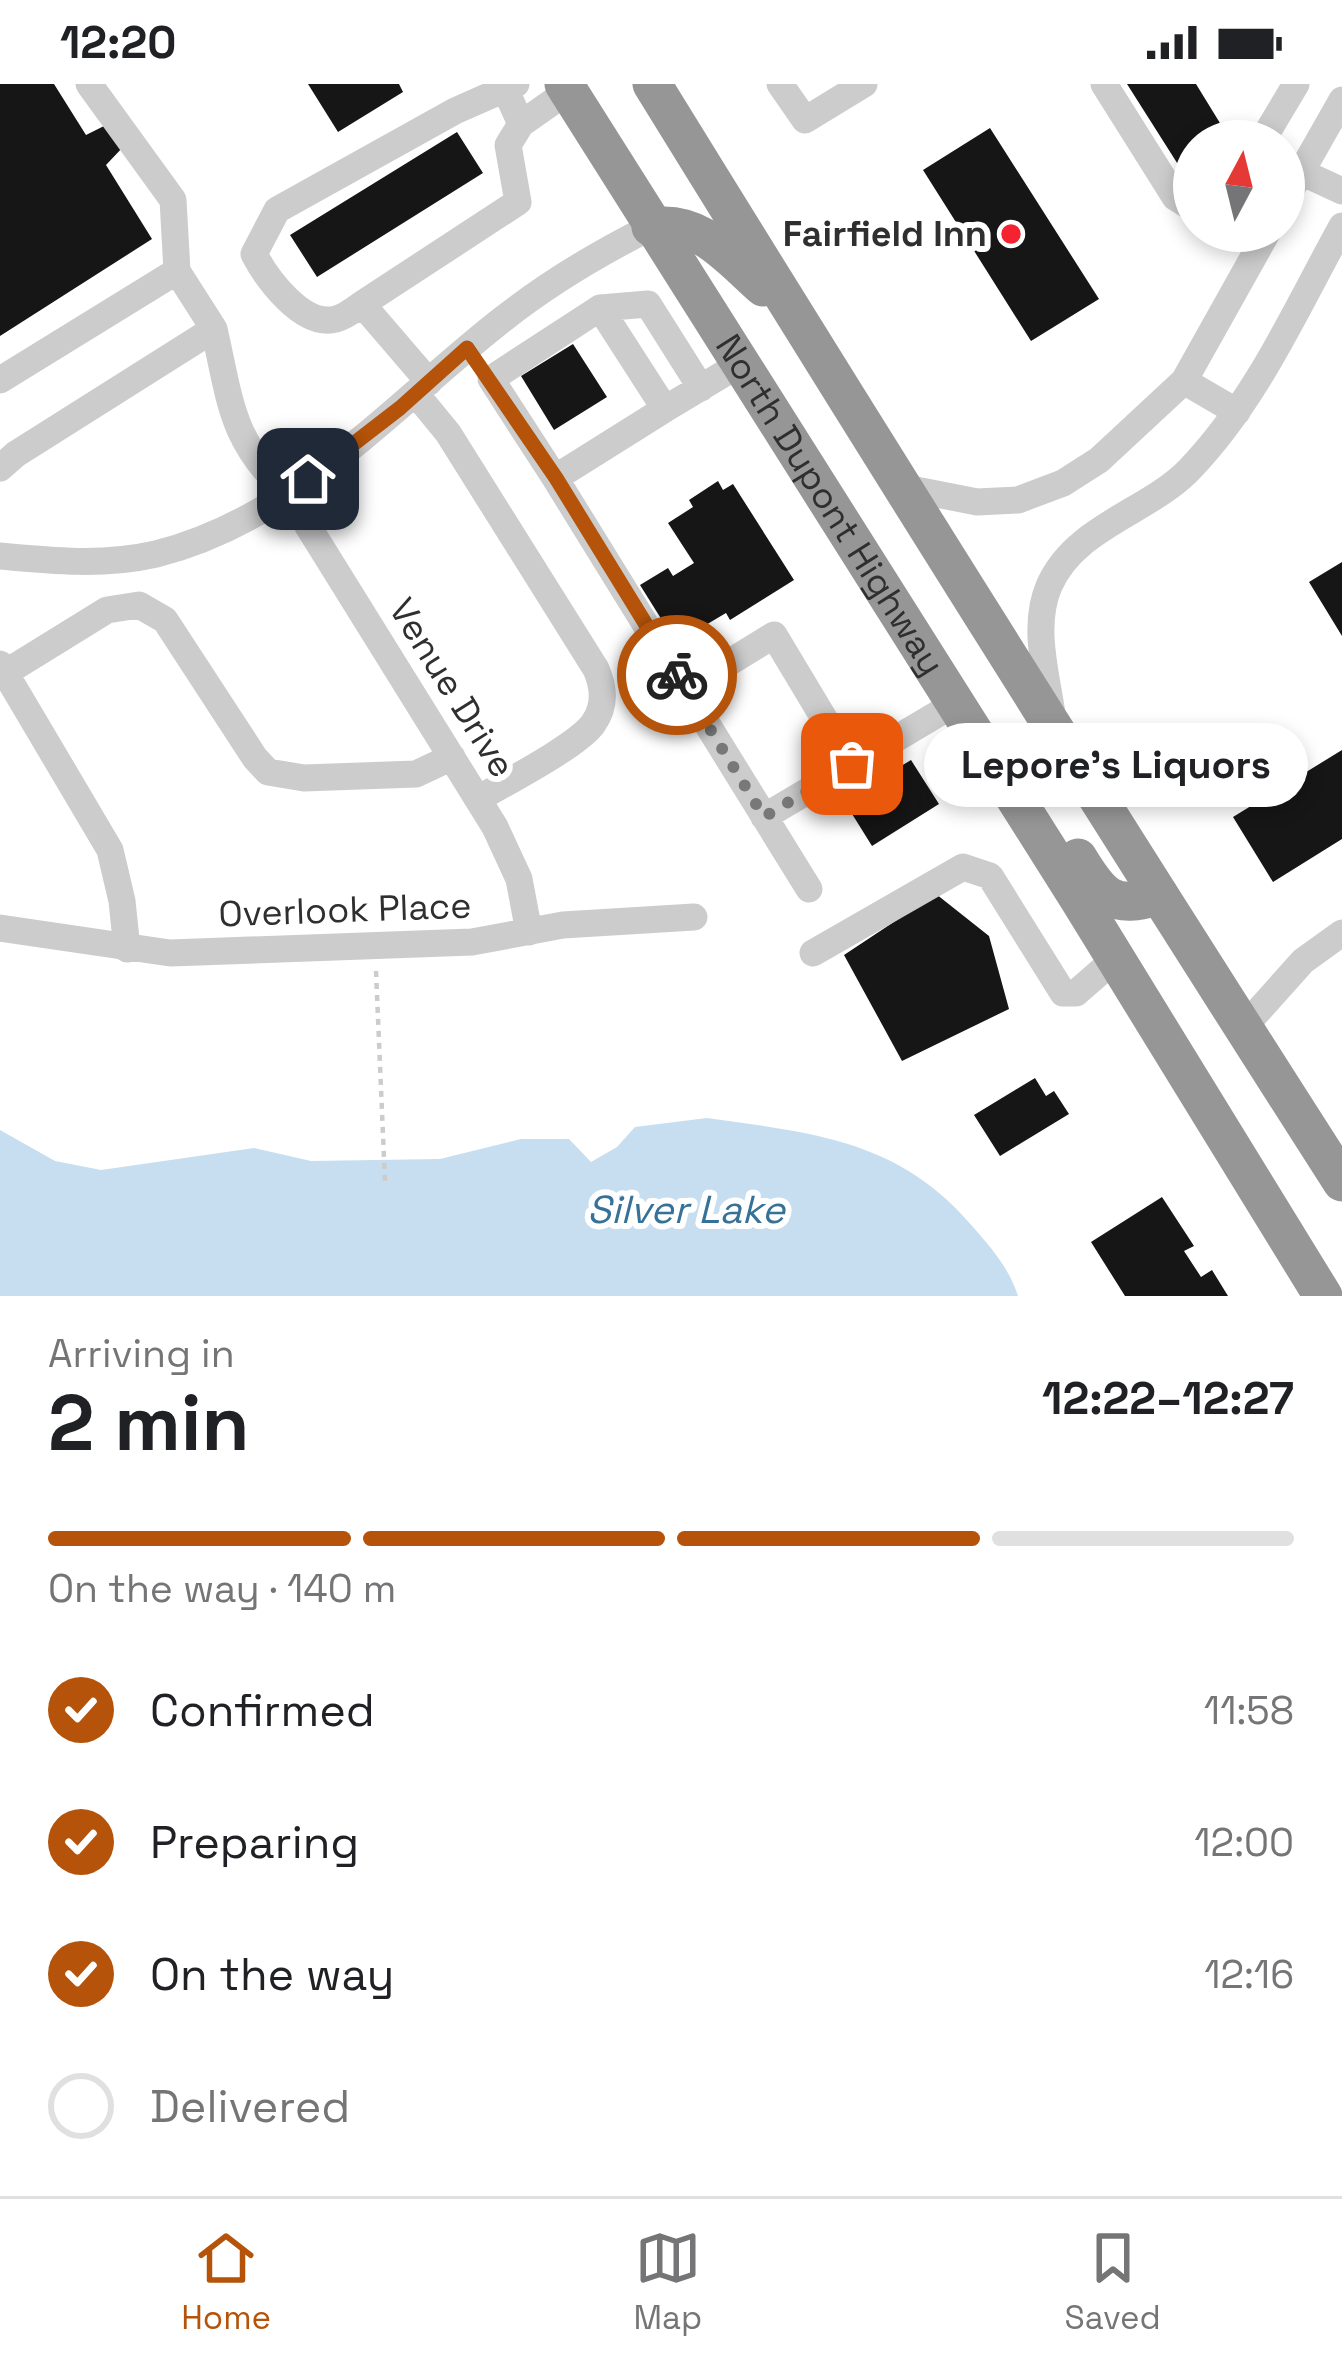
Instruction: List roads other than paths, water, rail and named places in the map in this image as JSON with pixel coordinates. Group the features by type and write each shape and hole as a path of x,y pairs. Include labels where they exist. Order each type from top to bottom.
{"highway":[{"name":"North Dupont Highway","path":"652,84 906,488 1055,736 1342,1182"},
{"name":"North Dupont Highway","path":"566,88 993,762 1323,1296"},
{"path":"651,226 676,223 700,232 794,314"},
{"path":"993,762 1037,791 1098,891 1120,902 1159,896"}],"street":[{"path":"0,380 177,271 173,200 89,84"},
{"path":"780,84 805,120 864,84"},
{"path":"1104,84 1173,194"},
{"path":"1275,120 1297,84"},
{"path":"521,124 509,86 277,210 254,254 266,277 314,318 334,320 362,304 518,202 508,146 521,124 566,88"},
{"path":"1305,165 1342,100"},
{"path":"1305,174 1342,191"},
{"path":"0,556 81,562 155,554 206,536 288,494 572,269 651,226"},
{"path":"1055,736 1040,630 1046,592 1055,575 1115,519 1187,472 1237,412 1342,226"},
{"path":"906,488 977,502 1018,500 1063,483 1099,460 1184,381 1255,252"},
{"name":"Venue Drive","path":"177,271 214,329 238,433 265,472 288,494 478,799 509,853 530,932"},
{"path":"362,304 422,388 596,669 603,702 587,730 478,799"},
{"path":"491,380 601,308 647,304 701,388"},
{"path":"601,308 665,409"},
{"path":"0,468 214,329"},
{"path":"467,348 556,478 808,889"},
{"path":"556,478 740,364"},
{"path":"1184,381 1237,412"},
{"path":"127,949 110,850 3,669 107,610 139,605 165,620 268,772 304,778 416,773 452,757"},
{"path":"686,689 774,635 852,764"},
{"path":"764,817 956,703"},
{"path":"813,953 963,867 990,876 1063,993 1076,993 1115,959"},
{"name":"Overlook Place","path":"0,928 170,953 472,942 598,922 694,916"},
{"path":"1243,1028 1303,961 1342,933"}],"water":[{"name":"Silver Lake","path":"707,1118 818,1136 885,1158 916,1175 980,1235 1005,1268 1018,1296 0,1296 0,1130 55,1161 101,1170 254,1148 311,1161 440,1159 521,1139 569,1139 591,1162 617,1147 635,1127"}],"place":[{"name":"Fairfield Inn","path":"1011,234"},
{"name":"Lepore's Liquors","path":"852,764"}]}
